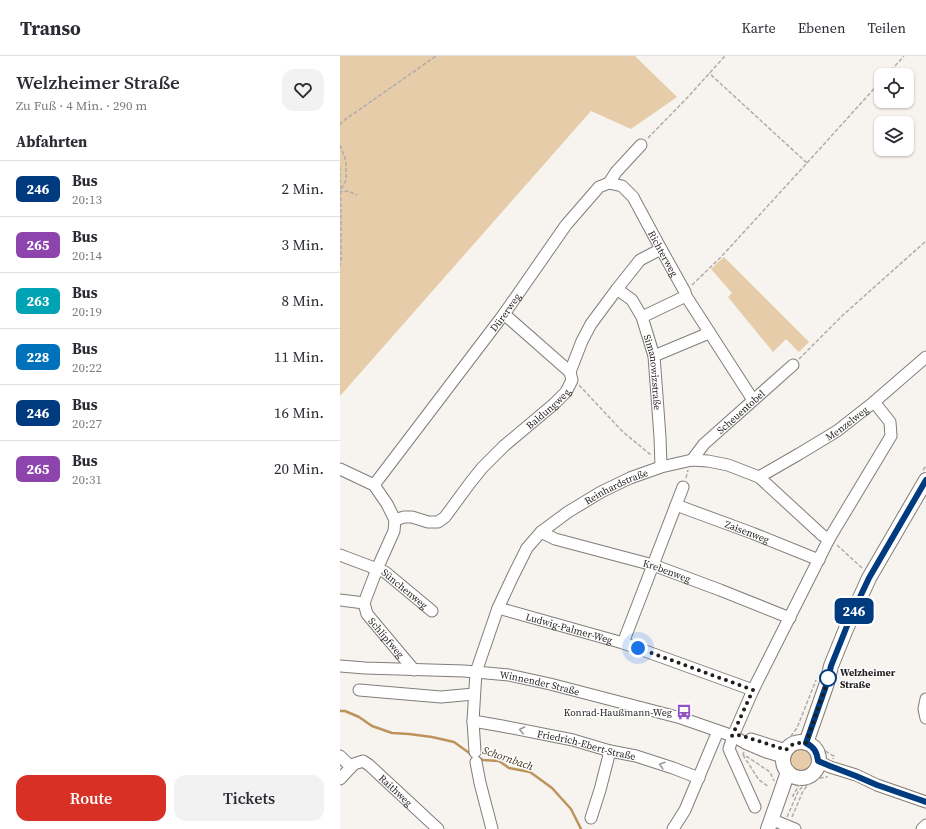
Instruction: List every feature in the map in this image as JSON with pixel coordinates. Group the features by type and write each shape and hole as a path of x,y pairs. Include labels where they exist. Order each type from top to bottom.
{"main road":[{"path":"793,748 811,746 818,755 816,770 804,777 796,777 785,768 783,762 793,748 827,683 831,666 869,578 924,485"},
{"path":"780,826 796,777"}],"street":[{"name":"Dürerweg","path":"374,485 504,314 566,225 599,187 609,183 616,172 641,145"},
{"name":"Richterweg","path":"609,183 622,186 633,197 685,294 753,400"},
{"name":"Baldungweg","path":"395,520 404,517 412,517 428,522 438,522 445,517 482,468 504,446 566,392 582,341 591,324 640,260 661,249"},
{"name":"Simanowizstraße","path":"617,289 632,300 642,317 654,356 661,464"},
{"path":"642,317 685,294"},
{"path":"504,314 571,376"},
{"path":"654,356 709,333"},
{"name":"Menzelweg","path":"759,477 837,431 874,402 926,357"},
{"name":"Scheuentobel","path":"692,460 704,444 793,365"},
{"path":"755,807 729,748 732,736 753,690 829,539 891,436 890,422 874,402"},
{"name":"Reinhardstraße","path":"492,829 480,783 476,757 473,721 476,672 498,608 527,548 541,532 568,512 601,492 630,478 661,464 692,460 708,461 728,465 759,477 822,535 829,539"},
{"path":"340,470 374,485 388,504 395,520"},
{"path":"624,643 683,487"},
{"name":"Zaisenweg","path":"676,505 819,560"},
{"name":"Sünchenweg","path":"364,603 394,531 395,520"},
{"name":"Krebenweg","path":"541,532 555,539 653,565 790,618"},
{"path":"340,555 377,569"},
{"name":"Sünchenweg","path":"377,569 385,572 432,611"},
{"path":"340,600 364,603"},
{"name":"Schlipfweg","path":"364,603 366,614 414,670"},
{"name":"Ludwig-Palmer-Weg","path":"498,608 624,643 753,690"},
{"name":"Winnender Straße","path":"340,666 476,672 509,675 550,684 681,718 732,736 740,735 793,748"},
{"path":"359,690 441,697 474,694"},
{"path":"926,699 924,709 926,718"},
{"name":"Friedrich-Ebert-Straße","path":"473,721 560,738 636,756 699,778"},
{"path":"673,829 685,810 718,732"},
{"path":"591,818 610,751"},
{"path":"340,756 352,767 340,779"},
{"name":"Raithweg","path":"352,767 354,764 363,760 438,829"},
{"path":"816,770 854,782 877,785 926,802"},
{"path":"922,829 926,825"}],"path":[{"path":"340,126 343,121 436,56"},
{"path":"641,145 725,56"},
{"path":"893,68 904,56"},
{"path":"709,73 807,163"},
{"path":"685,294 874,89"},
{"path":"340,145 346,161 346,180 340,192"},
{"path":"340,167 340,266"},
{"path":"340,192 348,191 358,195"},
{"path":"793,365 843,315 926,241"},
{"path":"571,376 623,432 661,464"},
{"path":"683,487 692,460"},
{"path":"829,539 865,570"},
{"path":"729,748 743,754 759,780 769,787"},
{"path":"780,826 816,770"},
{"path":"780,826 798,792 796,777"}],"shaded area":[{"path":"340,56 635,56 677,97 631,129 591,111 340,396"},
{"path":"724,257 809,342 799,352 786,339 773,352 728,297 732,293 711,269"},
{"path":"801,747 810,751 814,760 810,769 801,773 792,769 788,760 792,751"}],"waterway":[{"name":"Schornbach","path":"340,711 345,711 359,717 372,726 392,733 432,737 454,742 472,755"},
{"name":"Schornbach","path":"478,758 483,760 499,761 509,768 530,772 552,788 571,809 581,829"}],"bus line":[{"name":"246","path":"926,480 869,578 851,616 831,666 827,683 806,743 815,750 818,755 818,761 877,785 926,802"}],"place":[{"name":"Welzheimer Straße","path":"828,678"},
{"name":"Konrad-Haußmann-Weg","path":"684,712"}],"route":[{"path":"638,648 753,690 732,736 740,735 786,750 797,742 806,743 829,674 828,678"}]}
